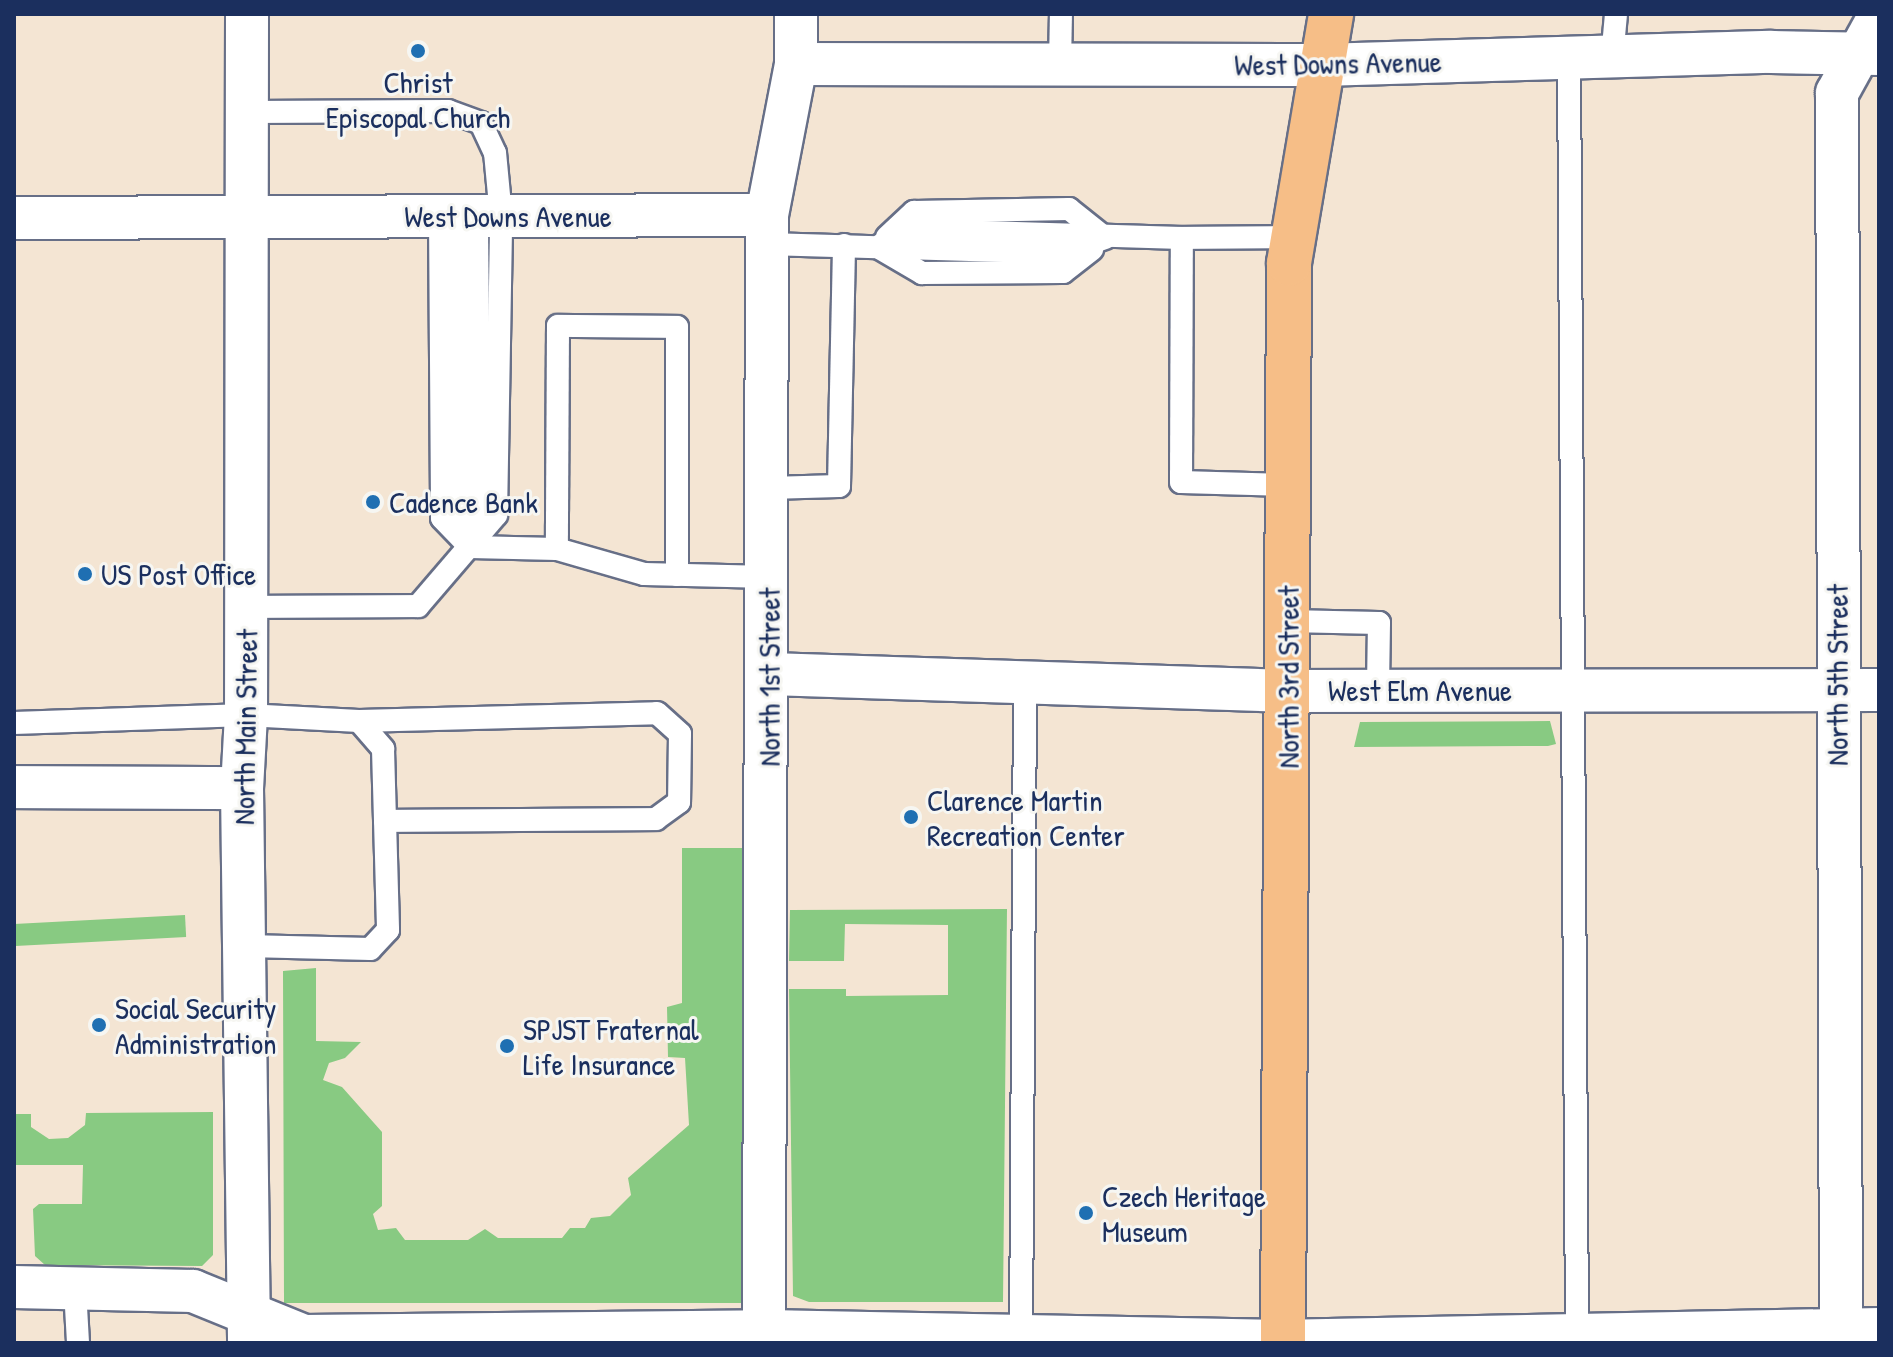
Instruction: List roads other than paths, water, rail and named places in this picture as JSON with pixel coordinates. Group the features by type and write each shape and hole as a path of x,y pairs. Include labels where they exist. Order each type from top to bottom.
{"main road":[{"name":"North 3rd Street","path":"1283,1342 1289,485 1294,237 1331,14"}],"street":[{"name":"North Main Street","path":"247,14 250,217 246,715 242,788 247,946 249,1330"},
{"name":"North 1st Street","path":"764,1337 770,674 767,230 796,64 796,14"},
{"name":"North 5th Street","path":"1854,1333 1837,691 1837,93 1868,53 1879,17"},
{"name":"West Downs Avenue","path":"796,64 1321,65 1868,53"},
{"name":"West Downs Avenue","path":"14,218 469,216 767,230"},
{"name":"West Elm Avenue","path":"770,674 1288,691 1879,690"},
{"path":"14,787 242,788"},
{"path":"14,1287 193,1291 249,1330 304,1336 1283,1342 1854,1333"}],"lane":[{"path":"1060,64 1061,14"},
{"path":"1612,58 1616,14"},
{"path":"1569,59 1577,1339"},
{"path":"249,112 448,111 481,123 495,153 469,216 442,518 470,547 557,549 644,574 769,577"},
{"path":"877,246 914,212 1069,209 1105,238"},
{"path":"247,607 418,606 470,547 480,515 469,216"},
{"path":"767,230 844,245 1063,253 1105,238 1294,237"},
{"path":"1182,238 1181,482 1289,485"},
{"path":"769,488 839,486 844,245"},
{"path":"557,549 558,326 677,327 677,575"},
{"path":"1288,621 1379,623 1378,690"},
{"path":"1021,1338 1025,683"},
{"path":"14,723 246,715 359,721 657,713 680,734 679,802 656,819 385,821"},
{"path":"247,946 370,949 388,930 383,749 359,721"},
{"path":"75,1289 78,1343"}],"place":[{"name":"Christ Episcopal Church","path":"418,51"},
{"name":"Cadence Bank","path":"373,502"},
{"name":"US Post Office","path":"85,574"},
{"name":"Clarence Martin Recreation Center","path":"911,817"},
{"name":"Social Security Administration","path":"99,1025"},
{"name":"SPJST Fraternal Life Insurance","path":"507,1046"},
{"name":"Czech Heritage Museum","path":"1086,1213"}]}
